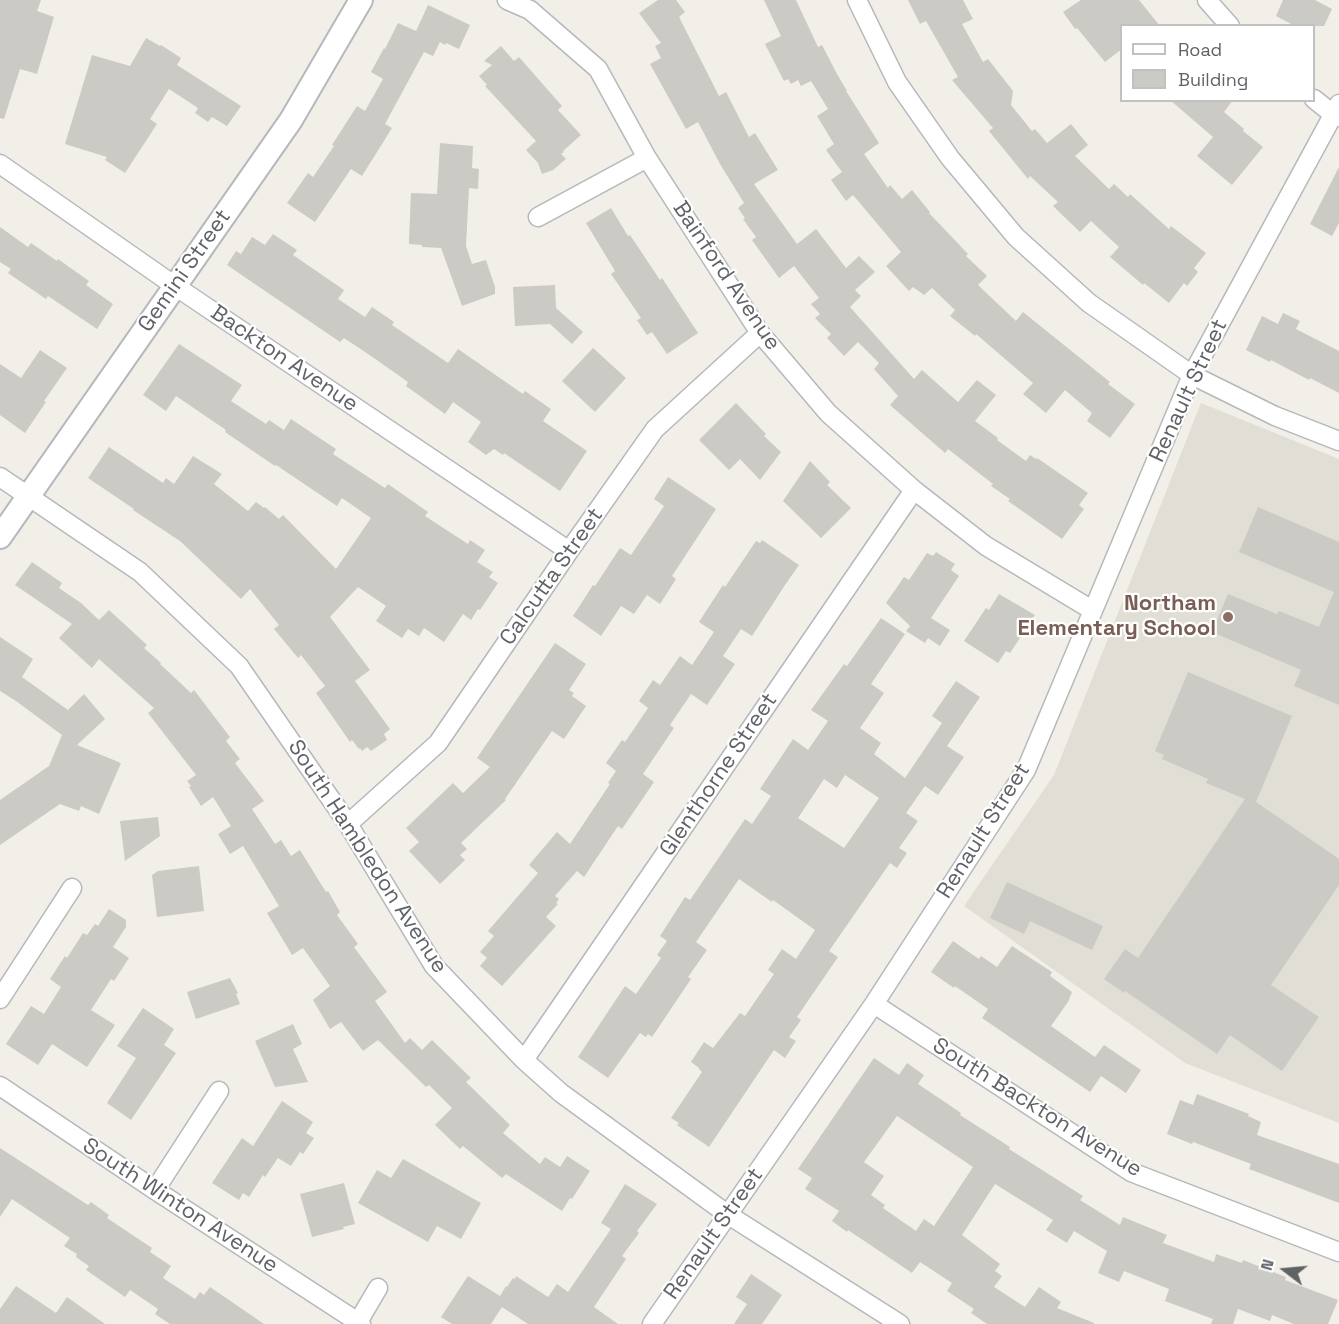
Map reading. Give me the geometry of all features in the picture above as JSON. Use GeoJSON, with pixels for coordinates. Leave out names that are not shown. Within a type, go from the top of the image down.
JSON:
{"type":"FeatureCollection","features":[{"type":"Feature","properties":{"kind":"street","name":"Gemini Street"},"geometry":{"type":"LineString","coordinates":[[0,537],[291,120],[361,0]]}},
{"type":"Feature","properties":{"kind":"street","name":"Bainford Avenue"},"geometry":{"type":"LineString","coordinates":[[507,0],[530,10],[598,69],[647,158],[760,333],[828,413],[914,490],[986,546],[1092,610]]}},
{"type":"Feature","properties":{"kind":"street"},"geometry":{"type":"LineString","coordinates":[[858,0],[897,82],[950,158],[1016,237],[1089,303],[1192,375],[1275,416],[1339,441]]}},
{"type":"Feature","properties":{"kind":"street"},"geometry":{"type":"LineString","coordinates":[[1207,0],[1228,24]]}},
{"type":"Feature","properties":{"kind":"street"},"geometry":{"type":"LineString","coordinates":[[1315,100],[1337,112]]}},
{"type":"Feature","properties":{"kind":"street","name":"Renault Street"},"geometry":{"type":"LineString","coordinates":[[652,1324],[874,1004],[1026,770],[1192,375],[1337,112]]}},
{"type":"Feature","properties":{"kind":"street"},"geometry":{"type":"LineString","coordinates":[[538,217],[647,158]]}},
{"type":"Feature","properties":{"kind":"street","name":"Backton Avenue"},"geometry":{"type":"LineString","coordinates":[[0,164],[175,286],[569,550]]}},
{"type":"Feature","properties":{"kind":"street","name":"Calcutta Street"},"geometry":{"type":"LineString","coordinates":[[348,824],[438,743],[569,550],[655,429],[760,333]]}},
{"type":"Feature","properties":{"kind":"street","name":"South Hambledon Avenue"},"geometry":{"type":"LineString","coordinates":[[0,477],[140,572],[239,666],[348,824],[434,966],[524,1060],[561,1092],[728,1214],[900,1324]]}},
{"type":"Feature","properties":{"kind":"street","name":"Glenthorne Street"},"geometry":{"type":"LineString","coordinates":[[524,1060],[914,490]]}},
{"type":"Feature","properties":{"kind":"street"},"geometry":{"type":"LineString","coordinates":[[0,999],[72,888]]}},
{"type":"Feature","properties":{"kind":"street","name":"South Backton Avenue"},"geometry":{"type":"LineString","coordinates":[[874,1004],[1131,1172],[1339,1252]]}},
{"type":"Feature","properties":{"kind":"street","name":"South Winton Avenue"},"geometry":{"type":"LineString","coordinates":[[0,1086],[359,1323]]}},
{"type":"Feature","properties":{"kind":"street"},"geometry":{"type":"LineString","coordinates":[[155,1190],[219,1091]]}},
{"type":"Feature","properties":{"kind":"street"},"geometry":{"type":"LineString","coordinates":[[359,1323],[378,1288]]}},
{"type":"Feature","properties":{"kind":"shaded area","name":"Northam Elementary School"},"geometry":{"type":"Polygon","coordinates":[[[1201,403],[1339,459],[1339,1123],[1185,1063],[964,906],[1054,775],[1201,403]]]}},
{"type":"Feature","properties":{"kind":"building"},"geometry":{"type":"Polygon","coordinates":[[[0,0],[41,0],[37,11],[54,17],[37,74],[20,69],[4,119],[0,118],[0,0]]]}},
{"type":"Feature","properties":{"kind":"building"},"geometry":{"type":"Polygon","coordinates":[[[658,0],[676,0],[685,12],[679,17],[719,96],[726,92],[749,137],[755,133],[778,170],[754,184],[797,244],[816,229],[846,268],[859,256],[875,272],[855,290],[861,296],[850,307],[914,379],[922,370],[958,402],[977,380],[996,395],[975,421],[1026,461],[1030,455],[1037,458],[1088,493],[1079,505],[1084,509],[1062,539],[1008,501],[1010,499],[991,486],[993,484],[948,449],[945,453],[890,405],[898,396],[874,369],[879,363],[858,342],[844,356],[827,338],[831,334],[815,318],[820,314],[811,304],[819,298],[794,266],[779,278],[752,240],[756,237],[738,208],[744,203],[698,122],[686,129],[650,64],[661,58],[655,46],[661,43],[639,13],[658,0]]]}},
{"type":"Feature","properties":{"kind":"building"},"geometry":{"type":"Polygon","coordinates":[[[764,0],[796,0],[818,47],[822,45],[846,91],[879,143],[864,154],[888,188],[890,185],[902,199],[912,190],[929,213],[968,254],[966,256],[987,276],[978,285],[1016,321],[1023,312],[1135,404],[1110,438],[1087,421],[1092,413],[1065,390],[1046,413],[1023,394],[1033,383],[976,334],[975,336],[950,316],[955,310],[932,288],[924,295],[913,287],[909,291],[886,266],[901,252],[853,195],[846,201],[831,180],[842,172],[826,150],[834,144],[817,116],[828,109],[811,81],[801,86],[798,80],[791,84],[788,79],[784,81],[765,44],[781,36],[764,0]]]}},
{"type":"Feature","properties":{"kind":"building"},"geometry":{"type":"Polygon","coordinates":[[[908,0],[963,0],[973,19],[962,24],[983,62],[988,59],[1013,91],[1011,105],[1032,131],[1035,129],[1047,143],[1071,124],[1088,145],[1075,156],[1109,189],[1114,184],[1128,197],[1130,194],[1169,229],[1171,226],[1206,253],[1194,268],[1198,272],[1187,286],[1184,283],[1169,303],[1110,257],[1119,247],[1091,221],[1080,232],[1053,206],[1058,202],[1030,176],[1028,179],[989,131],[993,128],[952,80],[958,77],[926,21],[920,24],[908,0]]]}},
{"type":"Feature","properties":{"kind":"building"},"geometry":{"type":"Polygon","coordinates":[[[1081,0],[1139,0],[1158,24],[1120,24],[1120,51],[1105,62],[1063,12],[1081,0]]]}},
{"type":"Feature","properties":{"kind":"building"},"geometry":{"type":"Polygon","coordinates":[[[1283,0],[1315,0],[1332,9],[1324,26],[1291,24],[1276,16],[1283,0]]]}},
{"type":"Feature","properties":{"kind":"building"},"geometry":{"type":"Polygon","coordinates":[[[428,5],[470,25],[459,49],[440,42],[433,56],[424,52],[385,124],[392,128],[362,176],[351,169],[315,222],[287,203],[308,173],[313,177],[357,106],[365,111],[383,79],[371,72],[398,23],[416,31],[428,5]]]}},
{"type":"Feature","properties":{"kind":"building"},"geometry":{"type":"Polygon","coordinates":[[[146,38],[181,58],[177,65],[241,106],[227,126],[212,117],[208,122],[195,113],[198,108],[169,89],[150,119],[157,124],[125,173],[105,160],[107,157],[65,144],[92,55],[130,66],[146,38]]]}},
{"type":"Feature","properties":{"kind":"building"},"geometry":{"type":"Polygon","coordinates":[[[501,46],[514,61],[519,57],[562,106],[558,110],[581,135],[563,151],[561,154],[566,159],[553,170],[542,174],[538,163],[526,150],[536,141],[485,86],[487,85],[479,76],[492,65],[484,61],[501,46]]]}},
{"type":"Feature","properties":{"kind":"building"},"geometry":{"type":"Polygon","coordinates":[[[1172,102],[1232,102],[1224,112],[1263,147],[1232,185],[1197,156],[1213,137],[1172,102]]]}},
{"type":"Feature","properties":{"kind":"building"},"geometry":{"type":"Polygon","coordinates":[[[440,143],[473,146],[472,168],[479,169],[478,189],[469,188],[466,246],[472,264],[486,260],[495,287],[495,294],[462,306],[441,248],[409,244],[411,193],[437,194],[440,143]]]}},
{"type":"Feature","properties":{"kind":"building"},"geometry":{"type":"Polygon","coordinates":[[[1339,167],[1339,223],[1332,236],[1310,224],[1339,167]]]}},
{"type":"Feature","properties":{"kind":"building"},"geometry":{"type":"Polygon","coordinates":[[[611,208],[628,236],[630,235],[660,280],[662,278],[698,333],[667,354],[652,332],[647,335],[637,320],[641,318],[611,274],[615,271],[586,223],[611,208]]]}},
{"type":"Feature","properties":{"kind":"building"},"geometry":{"type":"Polygon","coordinates":[[[0,227],[28,247],[31,243],[57,261],[58,259],[89,281],[86,285],[113,304],[97,329],[48,296],[46,299],[8,273],[11,269],[0,262],[0,227]]]}},
{"type":"Feature","properties":{"kind":"building"},"geometry":{"type":"Polygon","coordinates":[[[273,234],[297,250],[293,255],[344,290],[338,299],[365,317],[372,307],[394,322],[392,325],[448,363],[458,349],[523,394],[525,391],[551,409],[543,421],[587,451],[560,491],[504,453],[503,455],[494,449],[486,455],[468,442],[481,422],[453,402],[445,414],[406,386],[408,382],[371,356],[344,338],[340,342],[227,265],[236,251],[241,254],[252,237],[265,245],[273,234]]]}},
{"type":"Feature","properties":{"kind":"building"},"geometry":{"type":"Polygon","coordinates":[[[555,285],[556,308],[583,332],[572,344],[550,324],[515,326],[513,287],[555,285]]]}},
{"type":"Feature","properties":{"kind":"building"},"geometry":{"type":"Polygon","coordinates":[[[1283,313],[1300,321],[1296,329],[1339,351],[1339,393],[1246,350],[1262,316],[1278,324],[1283,313]]]}},
{"type":"Feature","properties":{"kind":"building"},"geometry":{"type":"Polygon","coordinates":[[[179,344],[242,385],[231,401],[266,424],[269,420],[284,430],[291,419],[336,449],[333,454],[385,488],[388,484],[428,512],[425,516],[468,544],[470,540],[485,550],[477,562],[493,572],[489,577],[498,583],[471,620],[463,614],[444,642],[424,628],[419,636],[408,629],[402,638],[376,621],[386,606],[358,587],[330,617],[370,670],[355,681],[390,729],[384,734],[387,740],[371,751],[367,747],[362,751],[352,740],[350,742],[316,693],[325,686],[301,655],[298,658],[274,629],[279,625],[250,589],[241,599],[180,541],[88,478],[109,447],[163,483],[166,478],[174,484],[193,456],[222,474],[214,484],[248,511],[256,502],[279,519],[283,515],[336,569],[371,518],[342,498],[337,506],[225,432],[226,430],[176,396],[166,411],[143,395],[179,344]]]}},
{"type":"Feature","properties":{"kind":"building"},"geometry":{"type":"Polygon","coordinates":[[[593,348],[626,378],[595,412],[562,381],[593,348]]]}},
{"type":"Feature","properties":{"kind":"building"},"geometry":{"type":"Polygon","coordinates":[[[40,350],[67,368],[25,433],[0,415],[0,364],[21,378],[40,350]]]}},
{"type":"Feature","properties":{"kind":"building"},"geometry":{"type":"Polygon","coordinates":[[[736,403],[781,452],[760,480],[740,459],[729,470],[699,440],[736,403]]]}},
{"type":"Feature","properties":{"kind":"building"},"geometry":{"type":"Polygon","coordinates":[[[810,461],[830,482],[827,485],[851,508],[821,538],[783,501],[810,461]]]}},
{"type":"Feature","properties":{"kind":"building"},"geometry":{"type":"Polygon","coordinates":[[[668,477],[716,509],[672,576],[676,579],[660,604],[647,595],[634,614],[621,606],[601,636],[573,616],[620,548],[631,555],[664,506],[654,499],[668,477]]]}},
{"type":"Feature","properties":{"kind":"building"},"geometry":{"type":"Polygon","coordinates":[[[1258,507],[1339,542],[1339,705],[1294,686],[1301,670],[1212,632],[1228,594],[1277,614],[1279,611],[1319,627],[1334,592],[1239,552],[1258,507]]]}},
{"type":"Feature","properties":{"kind":"building"},"geometry":{"type":"Polygon","coordinates":[[[762,540],[799,565],[752,636],[741,629],[723,656],[735,664],[707,705],[691,694],[670,725],[674,728],[643,774],[654,782],[622,829],[618,826],[584,877],[577,871],[555,896],[559,899],[556,903],[558,904],[546,917],[556,926],[502,986],[480,966],[487,958],[480,952],[494,936],[488,931],[538,873],[529,865],[557,832],[570,844],[610,784],[608,783],[616,771],[606,763],[622,740],[625,742],[648,708],[639,701],[653,680],[660,685],[680,656],[692,665],[714,632],[699,622],[756,541],[760,543],[762,540]]]}},
{"type":"Feature","properties":{"kind":"building"},"geometry":{"type":"Polygon","coordinates":[[[936,552],[955,564],[951,570],[959,576],[931,618],[950,630],[940,646],[928,638],[925,643],[906,631],[910,626],[886,603],[904,577],[909,580],[927,553],[933,556],[936,552]]]}},
{"type":"Feature","properties":{"kind":"building"},"geometry":{"type":"Polygon","coordinates":[[[32,562],[62,583],[59,588],[81,603],[99,620],[109,610],[147,645],[144,648],[160,664],[191,693],[194,690],[230,737],[226,741],[240,759],[235,763],[264,801],[252,809],[275,844],[281,840],[291,856],[300,850],[326,892],[328,891],[340,912],[337,915],[358,944],[354,947],[387,992],[375,1001],[405,1043],[410,1038],[422,1050],[432,1040],[471,1078],[466,1082],[510,1125],[503,1133],[540,1164],[545,1157],[560,1167],[567,1156],[590,1171],[562,1211],[506,1174],[502,1178],[463,1146],[460,1149],[435,1125],[452,1108],[429,1085],[426,1087],[378,1040],[363,1051],[341,1022],[330,1029],[313,1000],[330,986],[303,948],[292,955],[267,913],[279,906],[243,846],[230,854],[218,834],[231,826],[213,797],[201,806],[187,781],[196,775],[148,713],[154,708],[99,659],[92,668],[59,638],[72,624],[15,585],[32,562]]]}},
{"type":"Feature","properties":{"kind":"building"},"geometry":{"type":"Polygon","coordinates":[[[999,594],[1035,615],[1010,653],[1006,651],[998,663],[964,641],[986,608],[989,610],[999,594]]]}},
{"type":"Feature","properties":{"kind":"building"},"geometry":{"type":"Polygon","coordinates":[[[881,618],[905,634],[871,684],[884,693],[860,728],[881,743],[874,754],[905,778],[942,723],[932,716],[956,681],[980,697],[947,746],[964,757],[938,795],[925,786],[906,813],[918,821],[899,848],[907,853],[897,868],[890,863],[829,951],[838,957],[797,1017],[801,1020],[789,1037],[796,1041],[785,1058],[774,1050],[709,1147],[677,1125],[679,1123],[671,1118],[702,1072],[691,1062],[704,1042],[713,1048],[740,1013],[745,1016],[774,974],[768,970],[782,949],[796,959],[815,930],[773,900],[772,902],[739,879],[696,942],[707,950],[688,977],[691,979],[652,1037],[648,1034],[646,1037],[640,1033],[608,1078],[578,1057],[625,986],[636,994],[661,958],[657,955],[667,941],[660,936],[685,897],[690,900],[745,819],[752,824],[771,796],[760,789],[793,739],[808,750],[828,721],[811,710],[844,664],[847,666],[881,618]],[[845,775],[837,788],[824,779],[798,818],[844,848],[879,798],[845,775]]]}},
{"type":"Feature","properties":{"kind":"building"},"geometry":{"type":"Polygon","coordinates":[[[0,637],[33,659],[22,677],[68,710],[84,694],[105,719],[77,745],[121,763],[99,814],[81,806],[79,811],[60,804],[0,845],[0,800],[49,766],[62,735],[0,691],[0,637]]]}},
{"type":"Feature","properties":{"kind":"building"},"geometry":{"type":"Polygon","coordinates":[[[555,643],[586,664],[569,690],[574,693],[572,696],[586,706],[564,739],[552,731],[506,800],[461,843],[467,849],[460,855],[465,860],[440,884],[409,851],[419,842],[406,828],[453,783],[463,793],[490,767],[477,758],[555,643]]]}},
{"type":"Feature","properties":{"kind":"building"},"geometry":{"type":"Polygon","coordinates":[[[1188,672],[1292,716],[1256,802],[1339,859],[1339,885],[1271,985],[1319,1017],[1282,1071],[1230,1035],[1217,1054],[1104,979],[1125,949],[1138,958],[1245,799],[1206,783],[1208,779],[1162,759],[1164,755],[1155,751],[1188,672]]]}},
{"type":"Feature","properties":{"kind":"building"},"geometry":{"type":"Polygon","coordinates":[[[158,817],[160,836],[125,861],[120,821],[158,817]]]}},
{"type":"Feature","properties":{"kind":"building"},"geometry":{"type":"Polygon","coordinates":[[[199,866],[204,911],[157,917],[152,875],[158,871],[199,866]]]}},
{"type":"Feature","properties":{"kind":"building"},"geometry":{"type":"Polygon","coordinates":[[[1007,882],[1103,926],[1092,950],[1030,921],[1024,934],[990,918],[1007,882]]]}},
{"type":"Feature","properties":{"kind":"building"},"geometry":{"type":"Polygon","coordinates":[[[109,909],[126,920],[126,927],[113,947],[129,958],[114,981],[111,979],[91,1010],[115,1025],[87,1067],[52,1044],[38,1065],[6,1044],[31,1006],[44,1014],[61,987],[50,979],[83,933],[87,935],[95,924],[98,926],[109,909]]]}},
{"type":"Feature","properties":{"kind":"building"},"geometry":{"type":"Polygon","coordinates":[[[953,941],[979,959],[981,956],[997,967],[1012,946],[1052,972],[1050,976],[1072,992],[1068,1002],[1051,1026],[1095,1057],[1104,1045],[1141,1070],[1126,1093],[1101,1076],[1090,1092],[982,1018],[988,1009],[931,972],[953,941]]]}},
{"type":"Feature","properties":{"kind":"building"},"geometry":{"type":"Polygon","coordinates":[[[230,978],[238,993],[236,994],[240,1004],[196,1019],[187,992],[230,978]]]}},
{"type":"Feature","properties":{"kind":"building"},"geometry":{"type":"Polygon","coordinates":[[[143,1008],[174,1029],[164,1045],[176,1053],[131,1120],[107,1103],[136,1058],[117,1046],[143,1008]]]}},
{"type":"Feature","properties":{"kind":"building"},"geometry":{"type":"Polygon","coordinates":[[[293,1024],[302,1044],[293,1049],[308,1082],[275,1087],[255,1041],[293,1024]]]}},
{"type":"Feature","properties":{"kind":"building"},"geometry":{"type":"Polygon","coordinates":[[[874,1058],[899,1075],[907,1063],[924,1075],[918,1084],[961,1113],[960,1115],[1010,1147],[1009,1149],[1083,1196],[1080,1200],[1120,1225],[1123,1217],[1167,1235],[1163,1243],[1214,1262],[1216,1254],[1242,1263],[1243,1260],[1286,1277],[1285,1280],[1338,1300],[1328,1324],[1294,1324],[1272,1315],[1270,1321],[1238,1309],[1233,1324],[1211,1324],[1213,1319],[1165,1301],[1169,1289],[1124,1271],[1119,1282],[1098,1273],[1107,1251],[1074,1231],[1067,1243],[1046,1230],[1053,1220],[995,1184],[962,1235],[1000,1264],[995,1271],[1002,1276],[994,1287],[1025,1307],[1039,1287],[1061,1302],[1057,1308],[1094,1324],[987,1324],[971,1313],[974,1309],[947,1291],[952,1283],[920,1262],[912,1273],[832,1221],[839,1211],[805,1189],[812,1178],[798,1169],[874,1058]],[[897,1116],[864,1162],[884,1176],[871,1195],[885,1205],[883,1208],[916,1231],[924,1219],[934,1226],[973,1167],[897,1116]]]}},
{"type":"Feature","properties":{"kind":"building"},"geometry":{"type":"Polygon","coordinates":[[[1197,1094],[1249,1114],[1248,1116],[1261,1122],[1257,1135],[1339,1164],[1339,1203],[1249,1169],[1251,1164],[1167,1134],[1180,1100],[1193,1105],[1197,1094]]]}},
{"type":"Feature","properties":{"kind":"building"},"geometry":{"type":"Polygon","coordinates":[[[282,1101],[313,1122],[306,1133],[314,1138],[303,1154],[300,1152],[291,1166],[278,1158],[265,1177],[263,1175],[249,1197],[243,1193],[239,1200],[212,1183],[242,1138],[253,1146],[282,1101]]]}},
{"type":"Feature","properties":{"kind":"building"},"geometry":{"type":"Polygon","coordinates":[[[0,1148],[88,1205],[91,1202],[109,1215],[107,1218],[152,1248],[150,1252],[171,1266],[163,1278],[195,1299],[200,1292],[204,1295],[210,1287],[264,1324],[170,1324],[155,1314],[158,1309],[130,1290],[125,1297],[86,1270],[89,1266],[76,1257],[77,1254],[64,1246],[70,1238],[12,1199],[0,1217],[0,1148]]]}},
{"type":"Feature","properties":{"kind":"building"},"geometry":{"type":"Polygon","coordinates":[[[403,1159],[481,1203],[461,1239],[437,1226],[428,1242],[358,1203],[377,1170],[391,1178],[403,1159]]]}},
{"type":"Feature","properties":{"kind":"building"},"geometry":{"type":"Polygon","coordinates":[[[344,1183],[355,1224],[312,1237],[300,1194],[344,1183]]]}},
{"type":"Feature","properties":{"kind":"building"},"geometry":{"type":"Polygon","coordinates":[[[625,1184],[657,1204],[637,1231],[639,1233],[622,1256],[626,1259],[594,1307],[618,1324],[528,1324],[502,1307],[491,1324],[452,1324],[441,1317],[468,1276],[500,1296],[516,1276],[548,1297],[557,1284],[568,1292],[611,1229],[601,1223],[625,1184]]]}},
{"type":"Feature","properties":{"kind":"building"},"geometry":{"type":"Polygon","coordinates":[[[751,1274],[782,1295],[762,1324],[734,1324],[747,1304],[736,1297],[751,1274]]]}},
{"type":"Feature","properties":{"kind":"building"},"geometry":{"type":"Polygon","coordinates":[[[16,1286],[56,1313],[67,1297],[105,1324],[0,1324],[0,1309],[16,1286]]]}},
{"type":"Feature","properties":{"kind":"place","name":"Northam Elementary School"},"geometry":{"type":"Point","coordinates":[1228,617]}}]}
